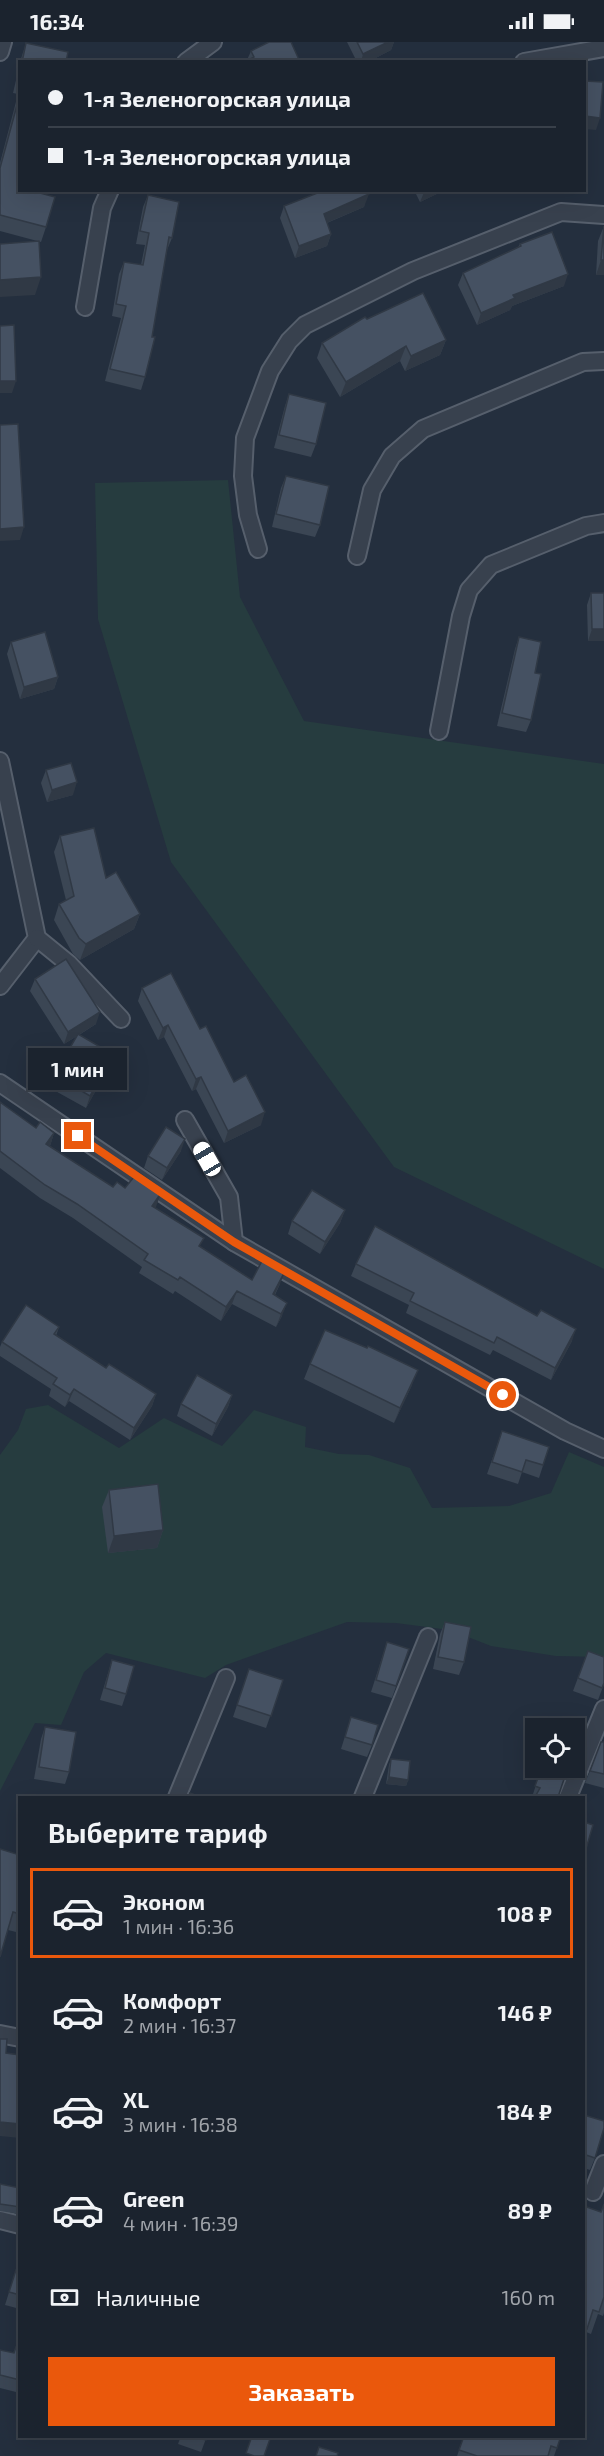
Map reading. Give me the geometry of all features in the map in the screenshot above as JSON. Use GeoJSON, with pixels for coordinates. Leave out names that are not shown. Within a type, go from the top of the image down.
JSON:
{"type":"FeatureCollection","features":[{"type":"Feature","properties":{"kind":"street"},"geometry":{"type":"LineString","coordinates":[[0,52],[3,42]]}},
{"type":"Feature","properties":{"kind":"street"},"geometry":{"type":"LineString","coordinates":[[189,60],[213,42]]}},
{"type":"Feature","properties":{"kind":"street"},"geometry":{"type":"LineString","coordinates":[[535,60],[604,48]]}},
{"type":"Feature","properties":{"kind":"street"},"geometry":{"type":"LineString","coordinates":[[85,306],[102,208],[109,192]]}},
{"type":"Feature","properties":{"kind":"street"},"geometry":{"type":"LineString","coordinates":[[258,549],[248,515],[243,476],[245,438],[270,371],[290,341],[305,325],[413,271],[561,212],[604,215]]}},
{"type":"Feature","properties":{"kind":"street"},"geometry":{"type":"LineString","coordinates":[[357,556],[372,490],[392,456],[423,429],[583,362],[604,361]]}},
{"type":"Feature","properties":{"kind":"street"},"geometry":{"type":"LineString","coordinates":[[439,731],[461,616],[469,590],[491,564],[586,526],[604,523]]}},
{"type":"Feature","properties":{"kind":"street"},"geometry":{"type":"LineString","coordinates":[[0,761],[38,938],[69,964],[121,1019]]}},
{"type":"Feature","properties":{"kind":"street"},"geometry":{"type":"LineString","coordinates":[[0,986],[38,938]]}},
{"type":"Feature","properties":{"kind":"street"},"geometry":{"type":"LineString","coordinates":[[0,1083],[234,1242],[565,1431],[604,1449]]}},
{"type":"Feature","properties":{"kind":"street"},"geometry":{"type":"LineString","coordinates":[[184,1120],[229,1197],[234,1242]]}},
{"type":"Feature","properties":{"kind":"street"},"geometry":{"type":"LineString","coordinates":[[363,1796],[428,1637]]}},
{"type":"Feature","properties":{"kind":"street"},"geometry":{"type":"LineString","coordinates":[[177,1796],[226,1678]]}},
{"type":"Feature","properties":{"kind":"street"},"geometry":{"type":"LineString","coordinates":[[568,1796],[604,1709]]}},
{"type":"Feature","properties":{"kind":"street"},"geometry":{"type":"LineString","coordinates":[[0,2034],[18,2038]]}},
{"type":"Feature","properties":{"kind":"street"},"geometry":{"type":"LineString","coordinates":[[593,2192],[604,2164]]}},
{"type":"Feature","properties":{"kind":"street"},"geometry":{"type":"LineString","coordinates":[[0,2220],[18,2224]]}},
{"type":"Feature","properties":{"kind":"green space"},"geometry":{"type":"Polygon","coordinates":[[[228,480],[240,597],[304,721],[604,764],[604,1269],[394,1167],[171,862],[98,619],[95,483],[228,480]]]}},
{"type":"Feature","properties":{"kind":"green space"},"geometry":{"type":"Polygon","coordinates":[[[48,1405],[119,1448],[164,1418],[222,1446],[254,1410],[306,1427],[305,1447],[339,1454],[369,1455],[410,1468],[432,1508],[509,1506],[551,1493],[569,1452],[604,1467],[604,1657],[556,1656],[491,1646],[450,1630],[396,1623],[347,1622],[226,1665],[205,1678],[106,1653],[84,1672],[61,1725],[35,1723],[0,1791],[0,1455],[18,1430],[26,1409],[48,1405]]]}},
{"type":"Feature","properties":{"kind":"building"},"geometry":{"type":"Polygon","coordinates":[[[269,42],[291,42],[299,60],[249,60],[254,57],[251,51],[269,42]]]}},
{"type":"Feature","properties":{"kind":"building"},"geometry":{"type":"Polygon","coordinates":[[[357,42],[388,42],[363,54],[357,42]]]}},
{"type":"Feature","properties":{"kind":"building"},"geometry":{"type":"Polygon","coordinates":[[[26,43],[68,52],[66,60],[22,60],[26,43]]]}},
{"type":"Feature","properties":{"kind":"building"},"geometry":{"type":"Polygon","coordinates":[[[586,81],[603,82],[600,118],[586,116],[586,81]]]}},
{"type":"Feature","properties":{"kind":"building"},"geometry":{"type":"Polygon","coordinates":[[[18,101],[18,192],[36,192],[55,197],[46,227],[0,215],[0,168],[18,101]]]}},
{"type":"Feature","properties":{"kind":"building"},"geometry":{"type":"Polygon","coordinates":[[[320,192],[368,192],[369,194],[324,214],[331,234],[299,246],[284,206],[320,192]]]}},
{"type":"Feature","properties":{"kind":"building"},"geometry":{"type":"Polygon","coordinates":[[[148,195],[179,202],[172,238],[169,237],[152,337],[155,337],[145,377],[110,369],[126,306],[116,304],[124,262],[143,265],[149,233],[140,231],[148,195]]]}},
{"type":"Feature","properties":{"kind":"building"},"geometry":{"type":"Polygon","coordinates":[[[604,226],[604,260],[601,260],[604,226]]]}},
{"type":"Feature","properties":{"kind":"building"},"geometry":{"type":"Polygon","coordinates":[[[552,232],[568,274],[513,295],[515,298],[481,313],[463,273],[521,246],[520,244],[552,232]]]}},
{"type":"Feature","properties":{"kind":"building"},"geometry":{"type":"Polygon","coordinates":[[[39,241],[41,277],[0,280],[0,244],[39,241]]]}},
{"type":"Feature","properties":{"kind":"building"},"geometry":{"type":"Polygon","coordinates":[[[423,293],[446,340],[411,356],[406,346],[346,382],[322,343],[365,317],[367,319],[423,293]]]}},
{"type":"Feature","properties":{"kind":"building"},"geometry":{"type":"Polygon","coordinates":[[[14,325],[16,381],[0,381],[0,326],[14,325]]]}},
{"type":"Feature","properties":{"kind":"building"},"geometry":{"type":"Polygon","coordinates":[[[289,394],[326,403],[316,444],[279,435],[289,394]]]}},
{"type":"Feature","properties":{"kind":"building"},"geometry":{"type":"Polygon","coordinates":[[[18,424],[24,527],[0,529],[0,425],[18,424]]]}},
{"type":"Feature","properties":{"kind":"building"},"geometry":{"type":"Polygon","coordinates":[[[286,476],[329,486],[320,525],[276,514],[286,476]]]}},
{"type":"Feature","properties":{"kind":"building"},"geometry":{"type":"Polygon","coordinates":[[[591,593],[604,593],[604,629],[592,629],[591,593]]]}},
{"type":"Feature","properties":{"kind":"building"},"geometry":{"type":"Polygon","coordinates":[[[45,632],[58,677],[24,687],[11,642],[45,632]]]}},
{"type":"Feature","properties":{"kind":"building"},"geometry":{"type":"Polygon","coordinates":[[[519,637],[541,642],[535,673],[541,674],[531,720],[502,713],[519,637]]]}},
{"type":"Feature","properties":{"kind":"building"},"geometry":{"type":"Polygon","coordinates":[[[71,763],[77,782],[52,790],[46,770],[71,763]]]}},
{"type":"Feature","properties":{"kind":"building"},"geometry":{"type":"Polygon","coordinates":[[[94,828],[106,878],[116,872],[140,914],[86,944],[79,938],[59,904],[74,896],[60,836],[94,828]]]}},
{"type":"Feature","properties":{"kind":"building"},"geometry":{"type":"Polygon","coordinates":[[[66,959],[100,1012],[68,1032],[35,979],[66,959]]]}},
{"type":"Feature","properties":{"kind":"building"},"geometry":{"type":"Polygon","coordinates":[[[171,973],[200,1029],[206,1026],[234,1082],[246,1075],[265,1112],[228,1131],[201,1077],[196,1079],[168,1025],[163,1028],[142,988],[171,973]]]}},
{"type":"Feature","properties":{"kind":"building"},"geometry":{"type":"Polygon","coordinates":[[[78,1034],[114,1055],[90,1096],[54,1075],[78,1034]]]}},
{"type":"Feature","properties":{"kind":"building"},"geometry":{"type":"Polygon","coordinates":[[[0,1102],[36,1128],[40,1122],[54,1133],[46,1144],[113,1187],[117,1182],[125,1188],[138,1172],[156,1185],[154,1188],[161,1193],[152,1206],[204,1238],[199,1246],[252,1280],[263,1259],[285,1271],[273,1294],[287,1303],[281,1314],[237,1291],[226,1307],[180,1277],[178,1280],[144,1260],[148,1254],[77,1204],[45,1185],[0,1151],[0,1102]]]}},
{"type":"Feature","properties":{"kind":"building"},"geometry":{"type":"Polygon","coordinates":[[[166,1127],[185,1139],[167,1168],[148,1156],[166,1127]]]}},
{"type":"Feature","properties":{"kind":"building"},"geometry":{"type":"Polygon","coordinates":[[[312,1190],[345,1210],[325,1242],[292,1221],[312,1190]]]}},
{"type":"Feature","properties":{"kind":"building"},"geometry":{"type":"Polygon","coordinates":[[[375,1226],[537,1316],[541,1310],[576,1329],[555,1368],[497,1337],[494,1343],[410,1301],[414,1293],[356,1264],[375,1226]]]}},
{"type":"Feature","properties":{"kind":"building"},"geometry":{"type":"Polygon","coordinates":[[[26,1305],[59,1327],[54,1334],[106,1368],[109,1364],[156,1394],[134,1428],[74,1389],[70,1395],[53,1384],[57,1378],[2,1342],[26,1305]]]}},
{"type":"Feature","properties":{"kind":"building"},"geometry":{"type":"Polygon","coordinates":[[[325,1330],[367,1348],[368,1346],[418,1370],[400,1408],[310,1364],[325,1330]]]}},
{"type":"Feature","properties":{"kind":"building"},"geometry":{"type":"Polygon","coordinates":[[[197,1375],[232,1395],[216,1424],[181,1404],[197,1375]]]}},
{"type":"Feature","properties":{"kind":"building"},"geometry":{"type":"Polygon","coordinates":[[[502,1431],[549,1447],[543,1465],[526,1460],[522,1472],[492,1462],[502,1431]]]}},
{"type":"Feature","properties":{"kind":"building"},"geometry":{"type":"Polygon","coordinates":[[[158,1484],[163,1530],[114,1536],[109,1490],[158,1484]]]}},
{"type":"Feature","properties":{"kind":"building"},"geometry":{"type":"Polygon","coordinates":[[[445,1622],[471,1627],[464,1662],[438,1657],[445,1622]]]}},
{"type":"Feature","properties":{"kind":"building"},"geometry":{"type":"Polygon","coordinates":[[[387,1642],[409,1649],[396,1686],[376,1680],[387,1642]]]}},
{"type":"Feature","properties":{"kind":"building"},"geometry":{"type":"Polygon","coordinates":[[[588,1651],[604,1657],[602,1688],[578,1678],[588,1651]]]}},
{"type":"Feature","properties":{"kind":"building"},"geometry":{"type":"Polygon","coordinates":[[[112,1660],[134,1666],[126,1694],[105,1688],[112,1660]]]}},
{"type":"Feature","properties":{"kind":"building"},"geometry":{"type":"Polygon","coordinates":[[[249,1669],[283,1680],[271,1716],[237,1705],[249,1669]]]}},
{"type":"Feature","properties":{"kind":"building"},"geometry":{"type":"Polygon","coordinates":[[[351,1717],[378,1725],[372,1745],[345,1737],[351,1717]]]}},
{"type":"Feature","properties":{"kind":"building"},"geometry":{"type":"Polygon","coordinates":[[[45,1727],[76,1732],[69,1772],[39,1767],[45,1727]]]}},
{"type":"Feature","properties":{"kind":"building"},"geometry":{"type":"Polygon","coordinates":[[[601,1742],[604,1742],[604,1774],[590,1771],[601,1742]]]}},
{"type":"Feature","properties":{"kind":"building"},"geometry":{"type":"Polygon","coordinates":[[[391,1759],[410,1761],[408,1780],[389,1777],[391,1759]]]}},
{"type":"Feature","properties":{"kind":"building"},"geometry":{"type":"Polygon","coordinates":[[[538,1778],[564,1778],[558,1796],[536,1796],[540,1788],[535,1786],[538,1778]]]}},
{"type":"Feature","properties":{"kind":"building"},"geometry":{"type":"Polygon","coordinates":[[[585,1822],[593,1825],[585,1848],[585,1822]]]}},
{"type":"Feature","properties":{"kind":"building"},"geometry":{"type":"Polygon","coordinates":[[[0,1849],[18,1854],[18,1913],[13,1912],[0,1957],[0,1849]]]}},
{"type":"Feature","properties":{"kind":"building"},"geometry":{"type":"Polygon","coordinates":[[[0,2039],[7,2039],[6,2053],[18,2055],[18,2124],[0,2122],[0,2039]]]}},
{"type":"Feature","properties":{"kind":"building"},"geometry":{"type":"Polygon","coordinates":[[[585,2115],[604,2121],[595,2158],[586,2155],[585,2159],[585,2115]]]}},
{"type":"Feature","properties":{"kind":"building"},"geometry":{"type":"Polygon","coordinates":[[[0,2184],[18,2188],[18,2207],[0,2204],[0,2184]]]}},
{"type":"Feature","properties":{"kind":"building"},"geometry":{"type":"Polygon","coordinates":[[[604,2204],[604,2297],[599,2312],[593,2310],[587,2329],[585,2328],[585,2206],[601,2212],[604,2204]]]}},
{"type":"Feature","properties":{"kind":"building"},"geometry":{"type":"Polygon","coordinates":[[[16,2270],[18,2270],[18,2294],[9,2292],[16,2270]]]}},
{"type":"Feature","properties":{"kind":"building"},"geometry":{"type":"Polygon","coordinates":[[[16,2347],[18,2348],[18,2380],[0,2375],[0,2350],[14,2353],[16,2347]]]}},
{"type":"Feature","properties":{"kind":"building"},"geometry":{"type":"Polygon","coordinates":[[[251,2438],[270,2438],[264,2456],[246,2453],[251,2438]]]}},
{"type":"Feature","properties":{"kind":"building"},"geometry":{"type":"Polygon","coordinates":[[[463,2438],[560,2438],[557,2448],[551,2446],[548,2456],[477,2456],[459,2450],[463,2438]]]}},
{"type":"Feature","properties":{"kind":"building"},"geometry":{"type":"Polygon","coordinates":[[[319,2447],[338,2453],[337,2456],[316,2456],[319,2447]]]}},
{"type":"Feature","properties":{"kind":"route"},"geometry":{"type":"LineString","coordinates":[[78,1136],[234,1242],[503,1395]]}}]}
